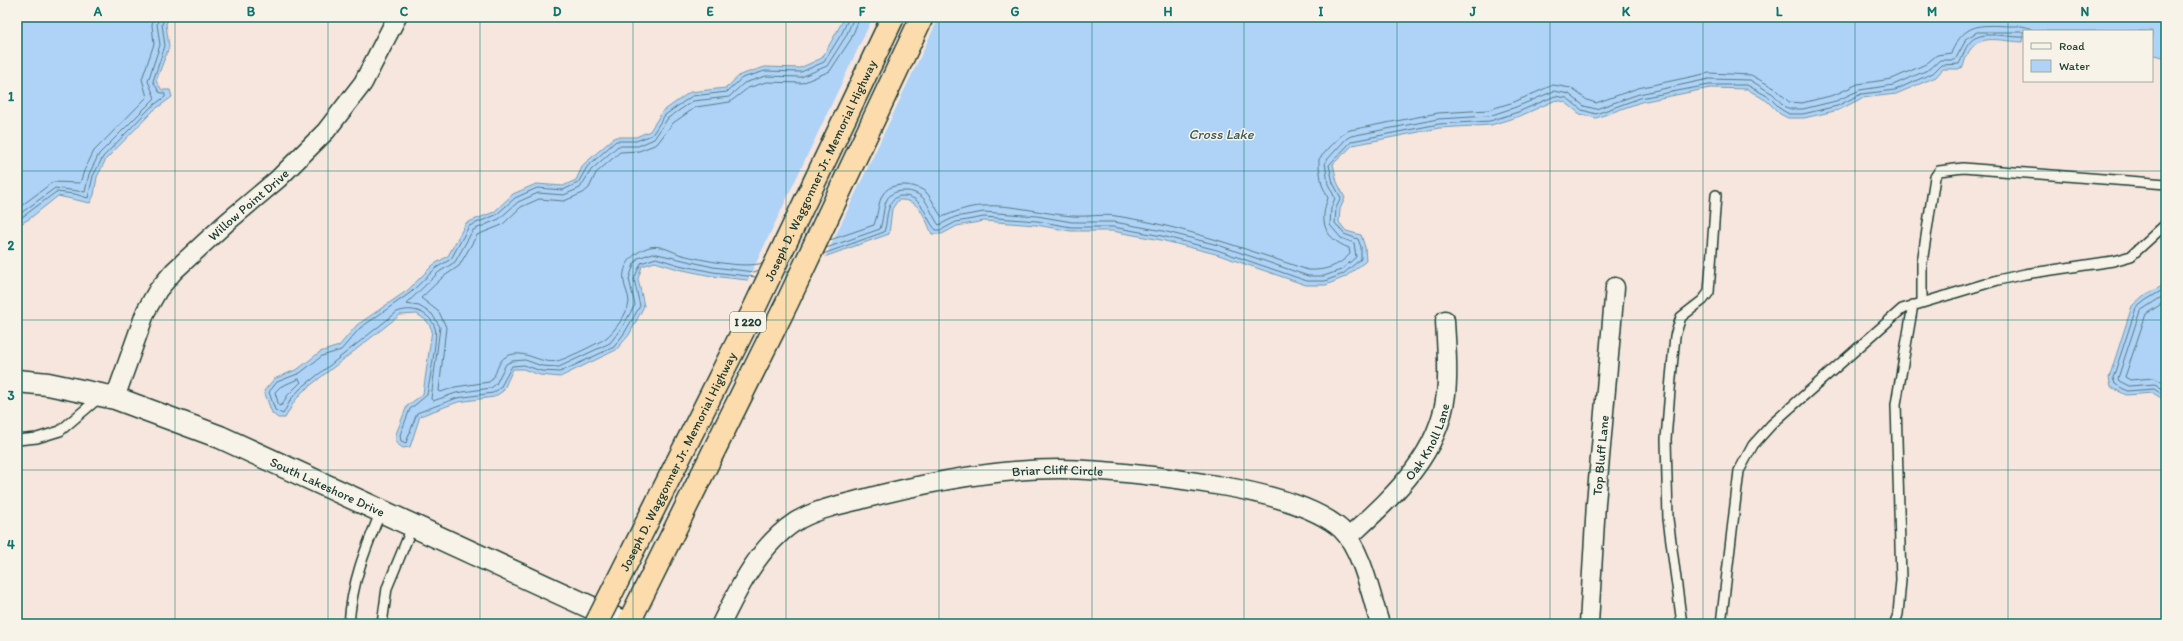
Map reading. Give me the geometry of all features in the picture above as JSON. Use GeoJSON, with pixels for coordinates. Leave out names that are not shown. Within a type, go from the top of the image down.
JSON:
{"type":"FeatureCollection","features":[{"type":"Feature","properties":{"kind":"highway","name":"Joseph D. Waggonner Jr. Memorial Highway"},"geometry":{"type":"LineString","coordinates":[[596,624],[752,313],[893,17]]}},
{"type":"Feature","properties":{"kind":"highway","name":"Joseph D. Waggonner Jr. Memorial Highway"},"geometry":{"type":"LineString","coordinates":[[627,624],[787,303],[922,17]]}},
{"type":"Feature","properties":{"kind":"street","name":"Willow Point Drive"},"geometry":{"type":"LineString","coordinates":[[108,397],[146,311],[158,290],[174,271],[226,223],[278,179],[326,132],[363,82],[397,17]]}},
{"type":"Feature","properties":{"kind":"street","name":"Top Bluff Lane"},"geometry":{"type":"LineString","coordinates":[[1589,624],[1596,503],[1615,287]]}},
{"type":"Feature","properties":{"kind":"street","name":"Oak Knoll Lane"},"geometry":{"type":"LineString","coordinates":[[1349,538],[1411,476],[1428,451],[1435,436],[1446,393],[1445,320]]}},
{"type":"Feature","properties":{"kind":"street","name":"South Lakeshore Drive"},"geometry":{"type":"LineString","coordinates":[[17,381],[48,384],[108,397],[220,436],[627,624]]}},
{"type":"Feature","properties":{"kind":"street","name":"Briar Cliff Circle"},"geometry":{"type":"LineString","coordinates":[[721,624],[755,564],[768,546],[796,522],[818,511],[882,494],[994,474],[1059,469],[1168,477],[1233,488],[1297,505],[1338,527],[1349,538],[1356,551],[1380,624]]}},
{"type":"Feature","properties":{"kind":"lane"},"geometry":{"type":"LineString","coordinates":[[1895,624],[1898,614],[1901,580],[1896,404],[1918,303],[1922,263],[1935,176],[1939,171],[1963,168],[2166,184]]}},
{"type":"Feature","properties":{"kind":"lane"},"geometry":{"type":"LineString","coordinates":[[1682,624],[1668,519],[1666,439],[1675,336],[1681,317],[1703,300],[1709,292],[1716,195]]}},
{"type":"Feature","properties":{"kind":"lane"},"geometry":{"type":"LineString","coordinates":[[1721,624],[1739,471],[1753,445],[1772,424],[1902,309],[1918,303],[2025,274],[2113,262],[2130,256],[2166,224]]}},
{"type":"Feature","properties":{"kind":"lane"},"geometry":{"type":"LineString","coordinates":[[17,440],[60,431],[108,397]]}},
{"type":"Feature","properties":{"kind":"lane"},"geometry":{"type":"LineString","coordinates":[[349,624],[354,584],[358,567],[382,510]]}},
{"type":"Feature","properties":{"kind":"lane"},"geometry":{"type":"LineString","coordinates":[[382,624],[387,588],[413,524]]}},
{"type":"Feature","properties":{"kind":"water"},"geometry":{"type":"Polygon","coordinates":[[[17,17],[169,17],[166,24],[169,47],[156,81],[162,90],[170,90],[172,97],[154,110],[106,159],[97,177],[94,195],[90,203],[58,196],[29,219],[17,226],[17,17]]]}},
{"type":"Feature","properties":{"kind":"water","name":"Cross Lake"},"geometry":{"type":"Polygon","coordinates":[[[845,17],[2166,17],[2166,58],[2153,54],[2153,30],[2023,30],[2022,42],[1985,40],[1972,48],[1963,67],[1958,69],[1943,69],[1936,77],[1896,94],[1862,98],[1839,110],[1804,118],[1788,118],[1780,114],[1767,101],[1747,89],[1710,88],[1641,102],[1596,118],[1580,114],[1565,102],[1556,100],[1520,116],[1491,125],[1439,128],[1353,145],[1333,164],[1337,182],[1345,198],[1340,209],[1339,222],[1346,231],[1361,235],[1365,247],[1366,261],[1345,277],[1326,285],[1306,285],[1216,254],[1161,240],[1112,231],[1071,231],[1036,225],[984,221],[957,226],[942,234],[932,234],[924,215],[916,206],[905,200],[898,200],[892,209],[889,234],[756,281],[712,276],[678,269],[655,262],[642,266],[638,279],[644,306],[629,335],[616,350],[560,377],[540,375],[523,369],[513,369],[503,391],[494,397],[458,402],[420,416],[410,447],[403,448],[396,443],[396,434],[407,406],[423,394],[432,330],[427,321],[417,314],[400,315],[302,392],[294,402],[285,418],[278,418],[272,413],[264,391],[274,379],[298,369],[320,352],[339,346],[357,325],[408,290],[433,265],[448,256],[466,223],[494,212],[513,194],[536,184],[563,186],[576,180],[583,165],[615,137],[636,137],[650,131],[662,112],[690,92],[726,88],[740,75],[765,67],[800,68],[822,58],[845,17]]]}},
{"type":"Feature","properties":{"kind":"water"},"geometry":{"type":"Polygon","coordinates":[[[2166,284],[2166,401],[2153,393],[2126,395],[2111,387],[2109,378],[2132,306],[2143,296],[2166,284]]]}},
{"type":"Feature","properties":{"kind":"pier"},"geometry":{"type":"Polygon","coordinates":[[[873,17],[939,17],[824,260],[756,283],[747,282],[873,17]]]}}]}
